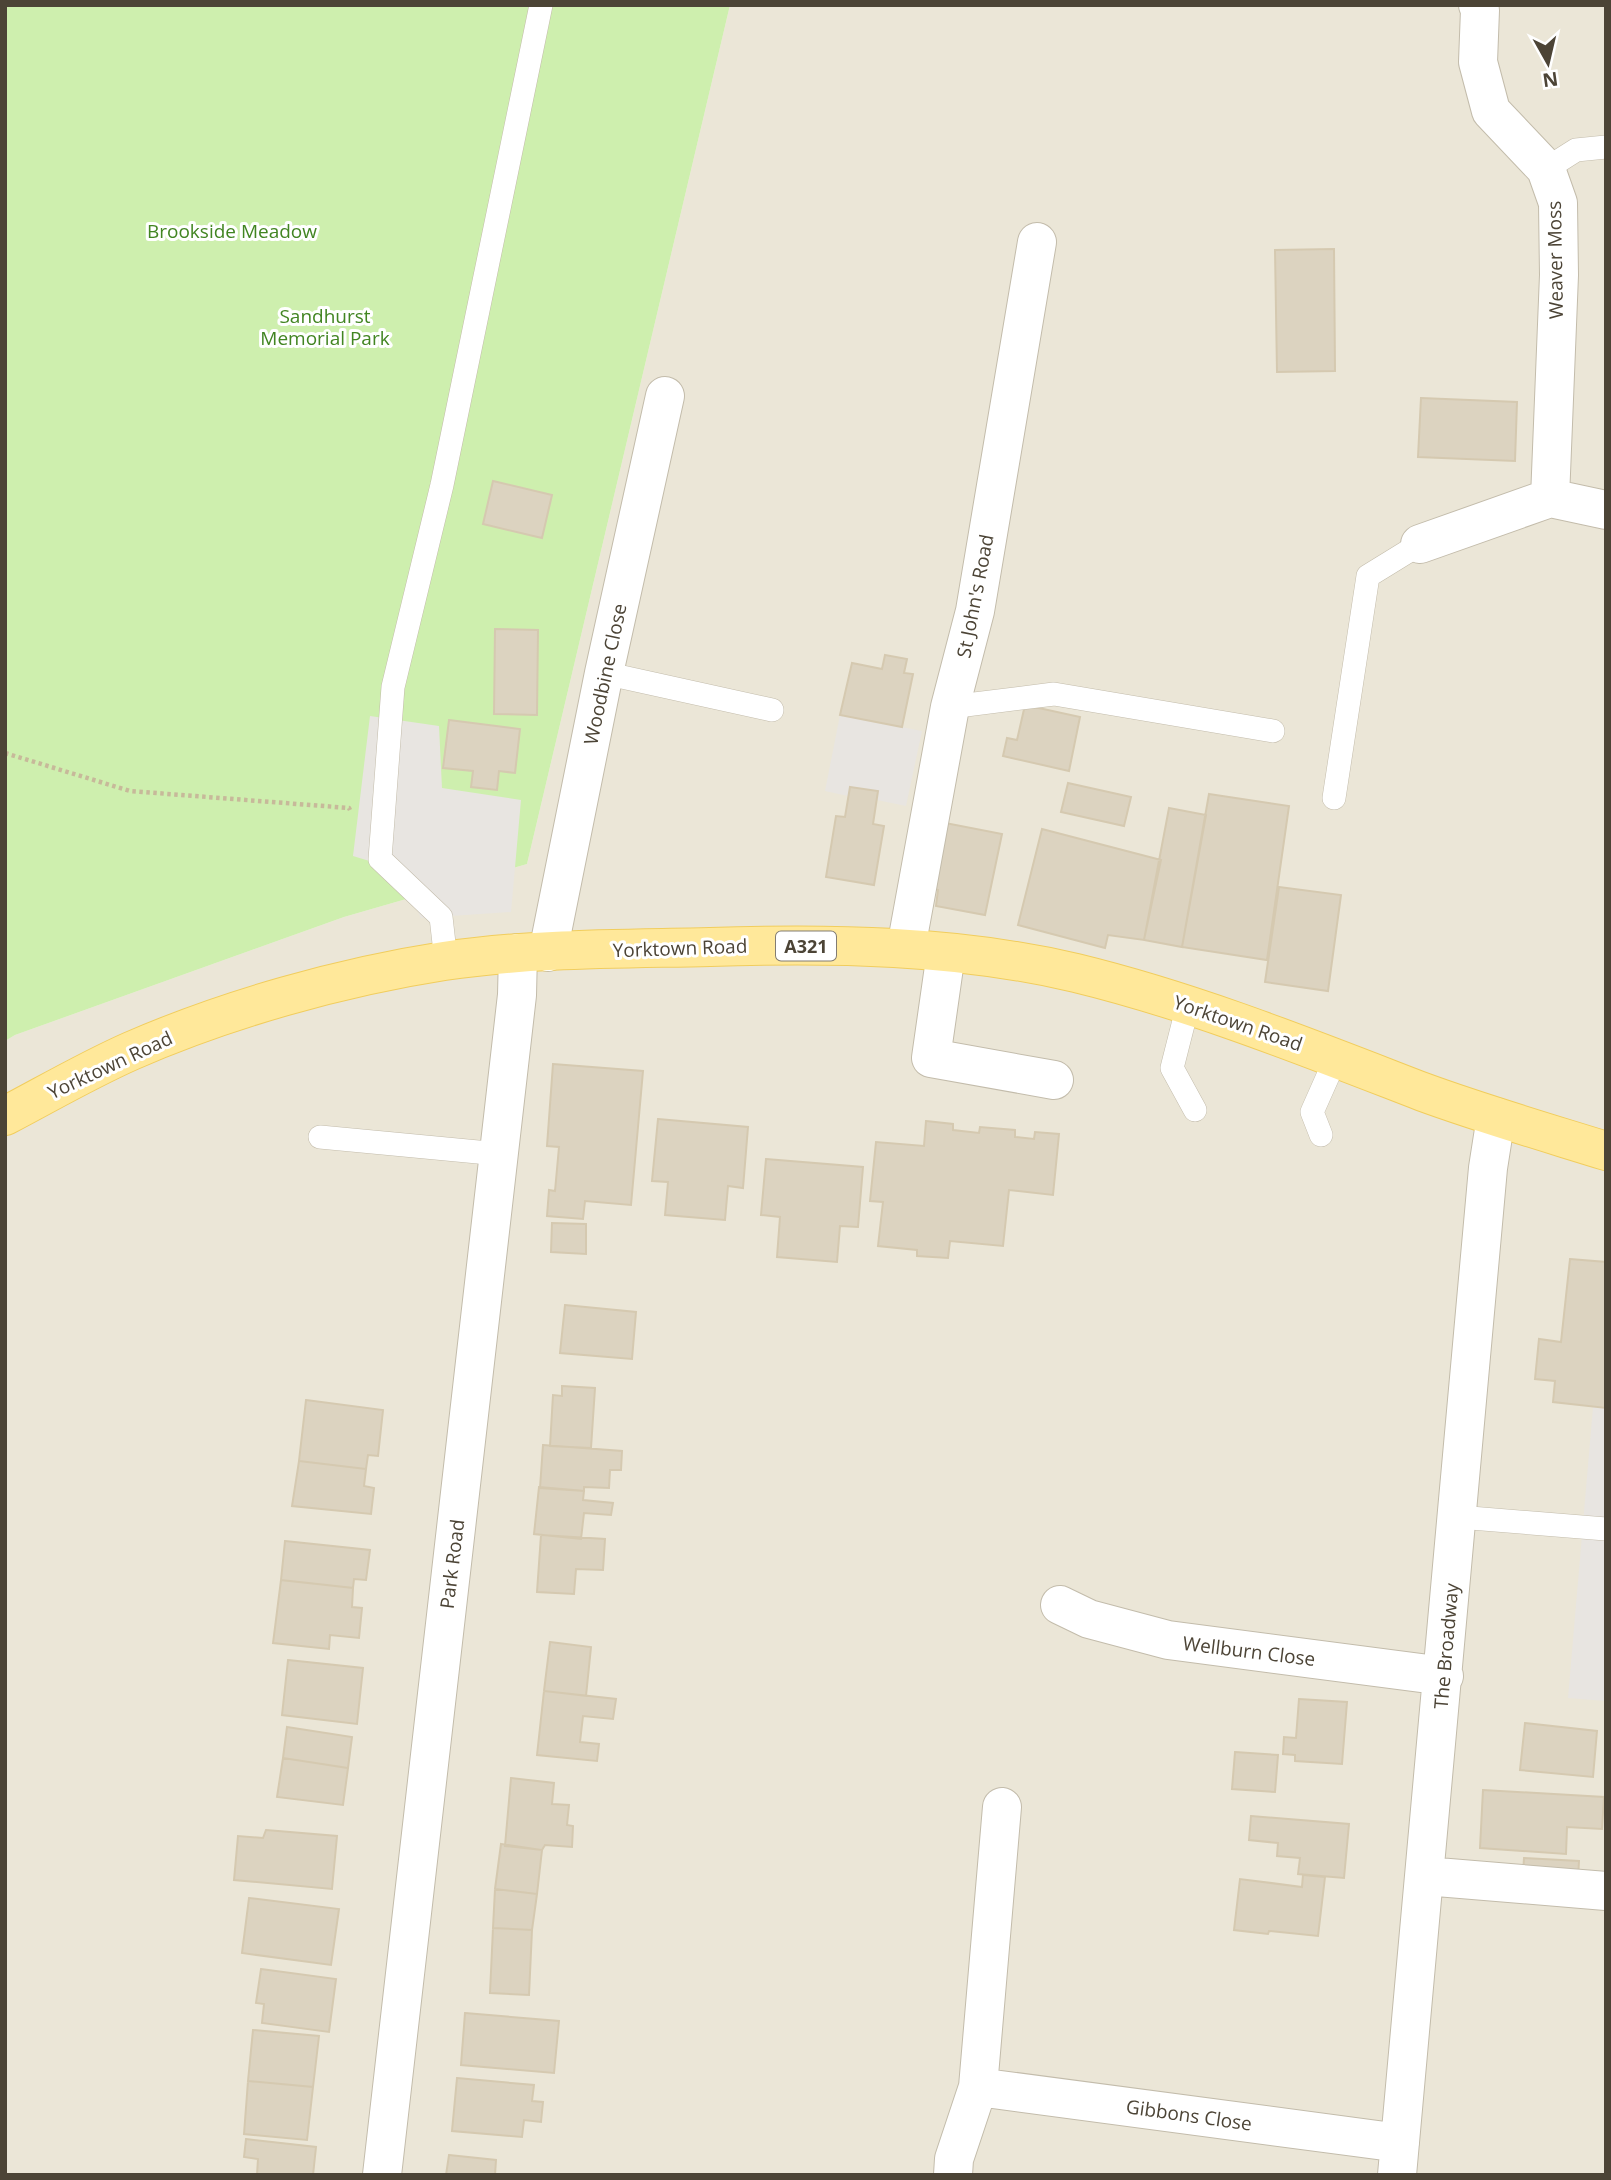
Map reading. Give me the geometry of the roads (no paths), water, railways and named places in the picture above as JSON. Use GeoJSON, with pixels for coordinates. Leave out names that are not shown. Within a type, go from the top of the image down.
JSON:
{"type":"FeatureCollection","features":[{"type":"Feature","properties":{"kind":"main road","name":"Yorktown Road"},"geometry":{"type":"LineString","coordinates":[[5,1116],[130,1051],[201,1024],[263,1003],[408,968],[446,961],[533,953],[759,946],[906,948],[989,957],[1073,972],[1188,1005],[1427,1093],[1606,1151]]}},
{"type":"Feature","properties":{"kind":"street","name":"Weaver Moss"},"geometry":{"type":"LineString","coordinates":[[1478,5],[1478,62],[1491,111],[1546,169],[1558,203],[1559,275],[1550,498]]}},
{"type":"Feature","properties":{"kind":"street","name":"St John's Road"},"geometry":{"type":"LineString","coordinates":[[906,948],[950,707],[975,611],[1037,242]]}},
{"type":"Feature","properties":{"kind":"street","name":"Woodbine Close"},"geometry":{"type":"LineString","coordinates":[[533,953],[604,673],[665,396]]}},
{"type":"Feature","properties":{"kind":"street"},"geometry":{"type":"LineString","coordinates":[[1420,544],[1550,498],[1606,510]]}},
{"type":"Feature","properties":{"kind":"street","name":"Park Road"},"geometry":{"type":"LineString","coordinates":[[382,2175],[517,995],[533,953]]}},
{"type":"Feature","properties":{"kind":"street"},"geometry":{"type":"LineString","coordinates":[[946,953],[931,1058],[1054,1080]]}},
{"type":"Feature","properties":{"kind":"street","name":"The Broadway"},"geometry":{"type":"LineString","coordinates":[[1398,2159],[1444,1676],[1488,1168],[1496,1117]]}},
{"type":"Feature","properties":{"kind":"street","name":"Wellburn Close"},"geometry":{"type":"LineString","coordinates":[[1060,1605],[1090,1619],[1168,1640],[1444,1676]]}},
{"type":"Feature","properties":{"kind":"street"},"geometry":{"type":"LineString","coordinates":[[953,2175],[954,2159],[978,2087],[1002,1807]]}},
{"type":"Feature","properties":{"kind":"street"},"geometry":{"type":"LineString","coordinates":[[1424,1877],[1606,1891]]}},
{"type":"Feature","properties":{"kind":"street","name":"Gibbons Close"},"geometry":{"type":"LineString","coordinates":[[978,2087],[1398,2159]]}},
{"type":"Feature","properties":{"kind":"lane"},"geometry":{"type":"LineString","coordinates":[[446,961],[441,917],[380,859],[393,687],[442,485],[541,5]]}},
{"type":"Feature","properties":{"kind":"lane"},"geometry":{"type":"LineString","coordinates":[[1546,169],[1576,150],[1606,147]]}},
{"type":"Feature","properties":{"kind":"lane"},"geometry":{"type":"LineString","coordinates":[[1334,798],[1368,576],[1420,544]]}},
{"type":"Feature","properties":{"kind":"lane"},"geometry":{"type":"LineString","coordinates":[[604,673],[772,710]]}},
{"type":"Feature","properties":{"kind":"lane"},"geometry":{"type":"LineString","coordinates":[[950,707],[1054,694],[1273,731]]}},
{"type":"Feature","properties":{"kind":"lane"},"geometry":{"type":"LineString","coordinates":[[1188,1005],[1172,1069],[1195,1110]]}},
{"type":"Feature","properties":{"kind":"lane"},"geometry":{"type":"LineString","coordinates":[[1321,1135],[1312,1112],[1336,1058]]}},
{"type":"Feature","properties":{"kind":"lane"},"geometry":{"type":"LineString","coordinates":[[320,1137],[499,1154]]}},
{"type":"Feature","properties":{"kind":"lane"},"geometry":{"type":"LineString","coordinates":[[1458,1517],[1606,1529]]}},
{"type":"Feature","properties":{"kind":"park label","name":"Brookside Meadow"},"geometry":{"type":"Point","coordinates":[232,231]}},
{"type":"Feature","properties":{"kind":"park label","name":"Sandhurst Memorial Park"},"geometry":{"type":"Point","coordinates":[325,327]}}]}
